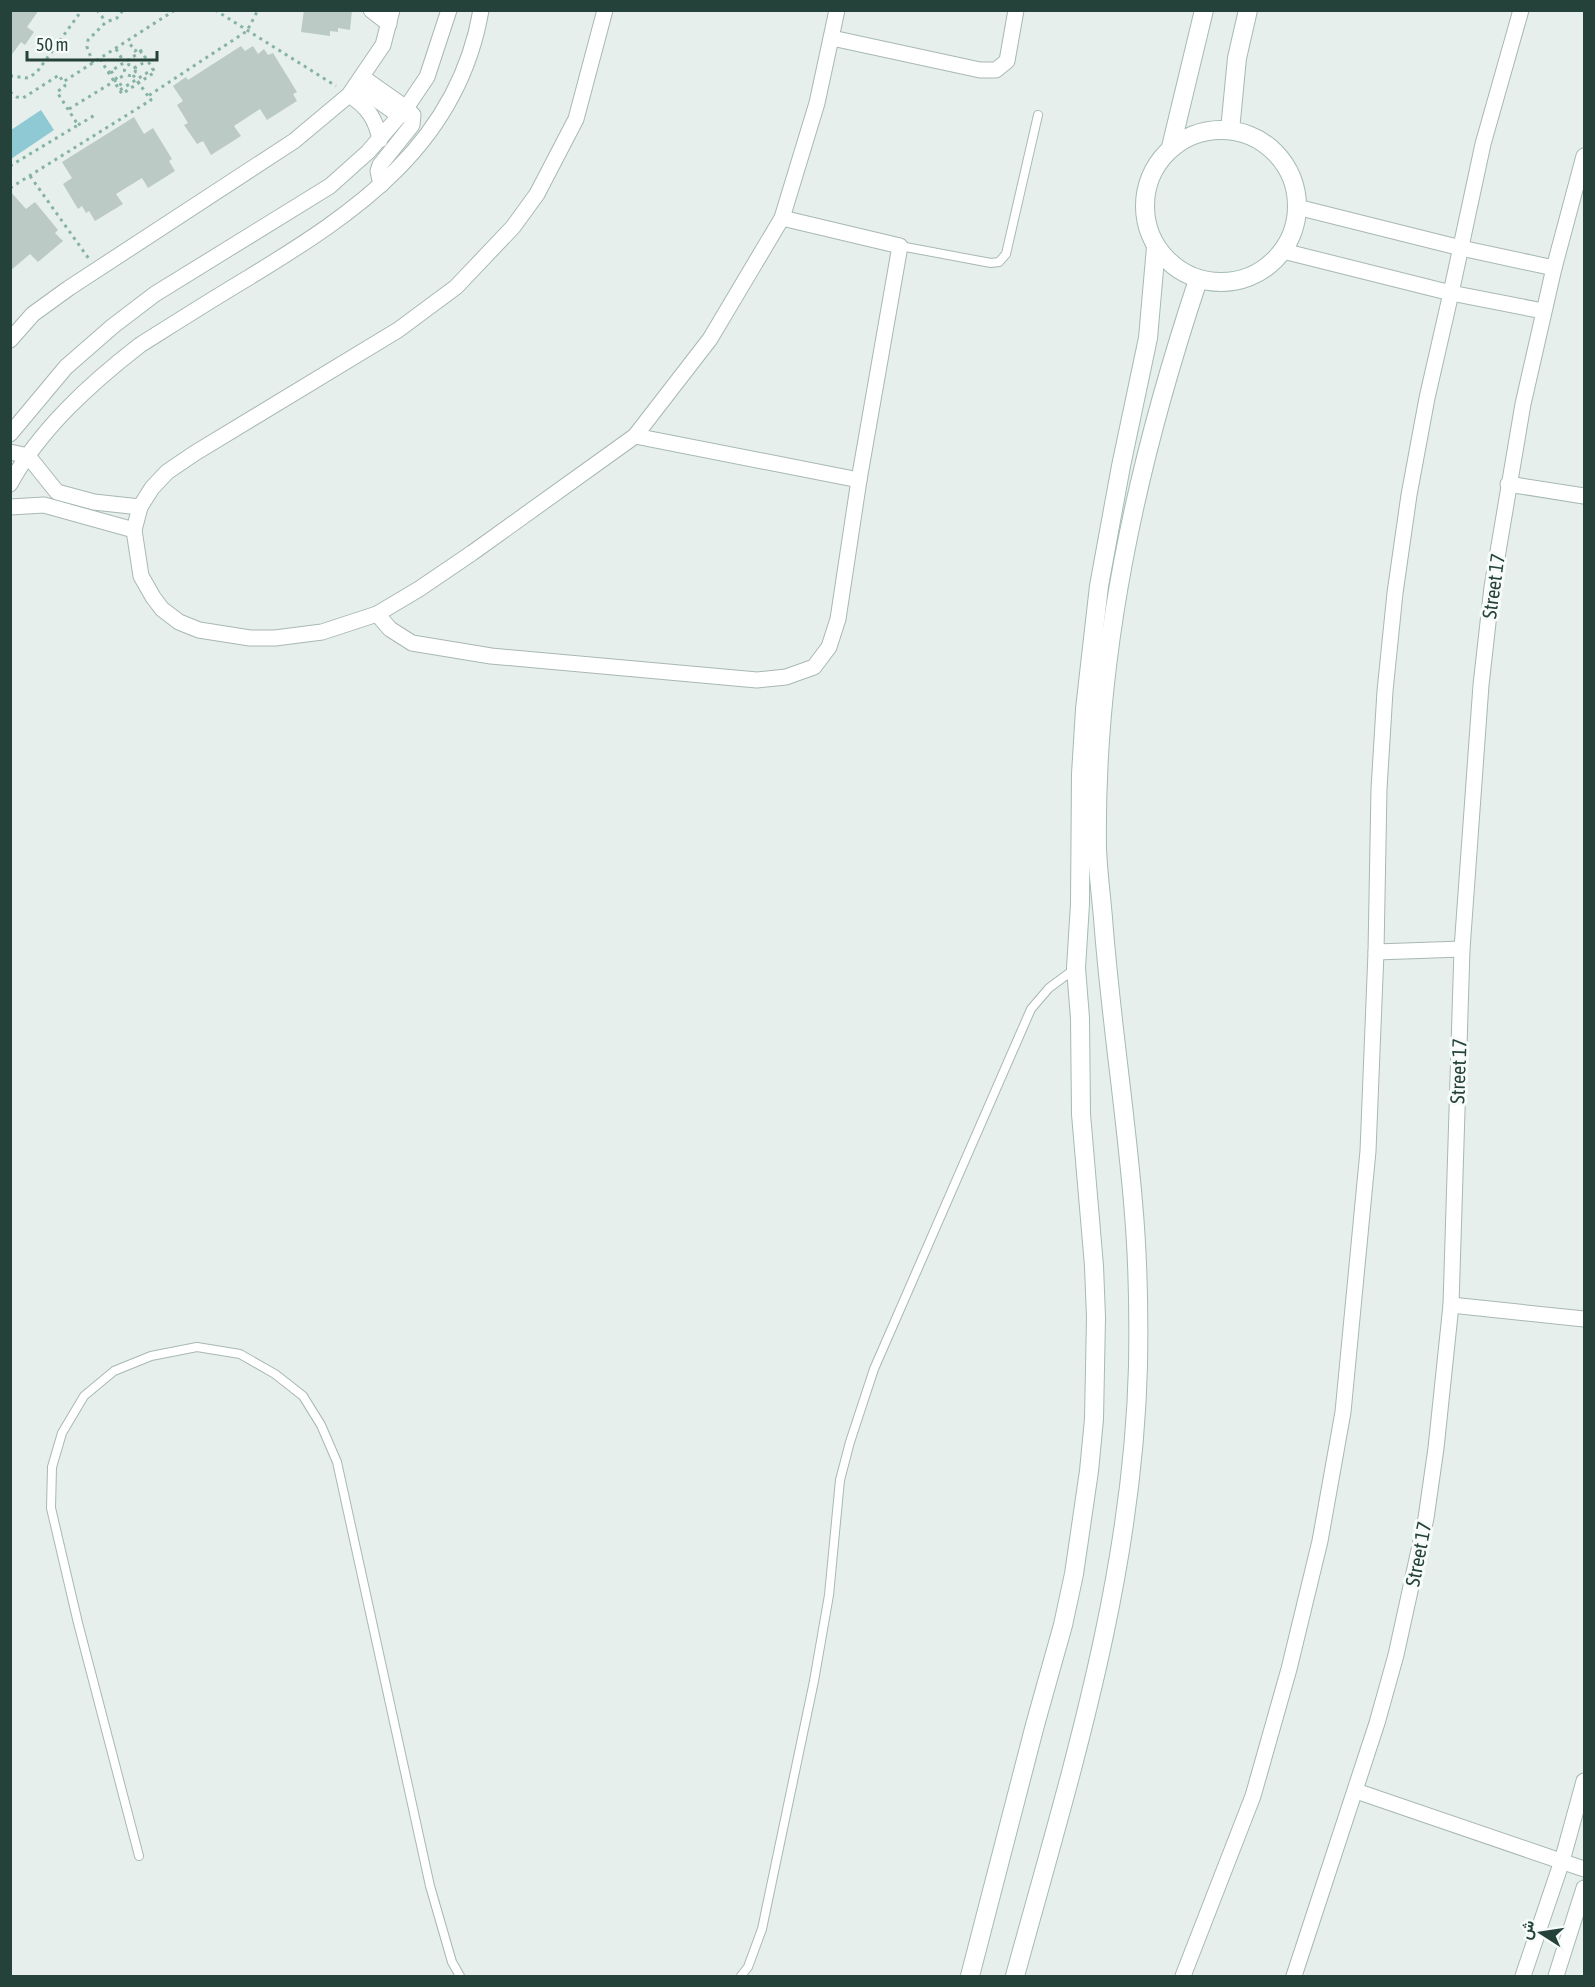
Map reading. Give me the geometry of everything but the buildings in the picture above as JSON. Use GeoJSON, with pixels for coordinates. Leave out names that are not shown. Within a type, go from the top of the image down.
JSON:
{"type":"FeatureCollection","features":[{"type":"Feature","properties":{"kind":"main road"},"geometry":{"type":"LineString","coordinates":[[1171,147],[1204,10]]}},
{"type":"Feature","properties":{"kind":"main road"},"geometry":{"type":"LineString","coordinates":[[1230,130],[1237,58],[1248,10]]}},
{"type":"Feature","properties":{"kind":"main road"},"geometry":{"type":"LineString","coordinates":[[1230,130],[1257,138],[1278,156],[1293,180],[1297,207],[1293,230],[1283,251],[1266,268],[1245,279],[1222,283],[1198,280],[1174,267],[1156,247],[1146,222],[1145,194],[1154,168],[1171,147],[1199,132],[1230,130]]}},
{"type":"Feature","properties":{"kind":"main road"},"geometry":{"type":"LineString","coordinates":[[970,1977],[1063,1625],[1074,1574],[1089,1471],[1095,1389],[1096,1317],[1081,1114],[1080,1018],[1076,968],[1080,904],[1081,774],[1091,647],[1109,526],[1148,338],[1156,247]]}},
{"type":"Feature","properties":{"kind":"main road"},"geometry":{"type":"LineString","coordinates":[[1015,1977],[1097,1671],[1111,1610],[1130,1485],[1138,1370],[1137,1267],[1133,1198],[1108,991],[1097,851],[1101,747],[1107,666],[1115,607],[1137,492],[1156,414],[1198,280]]}},
{"type":"Feature","properties":{"kind":"street"},"geometry":{"type":"LineString","coordinates":[[10,340],[33,314],[294,141],[356,86],[383,45],[390,17],[371,10]]}},
{"type":"Feature","properties":{"kind":"street"},"geometry":{"type":"LineString","coordinates":[[10,434],[66,368],[112,326],[155,294],[330,186],[380,140],[427,77],[445,28],[449,10]]}},
{"type":"Feature","properties":{"kind":"street"},"geometry":{"type":"LineString","coordinates":[[10,484],[28,456],[65,412],[116,363],[140,345],[328,227],[381,185],[433,129],[453,95],[478,31],[481,10]]}},
{"type":"Feature","properties":{"kind":"street"},"geometry":{"type":"LineString","coordinates":[[605,10],[576,119],[537,194],[513,227],[456,287],[398,330],[195,453],[167,472],[152,488],[140,507],[134,530],[141,576],[162,609],[179,622],[200,630],[274,638],[322,632],[377,614],[419,589],[491,540],[635,436],[710,339],[782,218],[817,104],[837,10]]}},
{"type":"Feature","properties":{"kind":"street"},"geometry":{"type":"LineString","coordinates":[[832,38],[980,70],[996,70],[1007,61],[1016,10]]}},
{"type":"Feature","properties":{"kind":"street"},"geometry":{"type":"LineString","coordinates":[[1183,1977],[1253,1796],[1289,1669],[1320,1541],[1343,1412],[1368,1150],[1376,952],[1379,789],[1385,691],[1395,592],[1426,398],[1483,144],[1521,10]]}},
{"type":"Feature","properties":{"kind":"street"},"geometry":{"type":"LineString","coordinates":[[356,86],[403,112],[413,115],[412,124],[380,165],[378,171],[381,185]]}},
{"type":"Feature","properties":{"kind":"street"},"geometry":{"type":"LineString","coordinates":[[356,86],[361,102],[371,113],[377,126],[380,140]]}},
{"type":"Feature","properties":{"kind":"street","name":"Street 17"},"geometry":{"type":"LineString","coordinates":[[1294,1977],[1356,1791],[1387,1689],[1412,1587],[1436,1448],[1451,1305],[1462,949],[1481,685],[1492,587],[1523,404],[1543,311],[1584,156]]}},
{"type":"Feature","properties":{"kind":"street"},"geometry":{"type":"LineString","coordinates":[[1297,207],[1461,248],[1554,268]]}},
{"type":"Feature","properties":{"kind":"street"},"geometry":{"type":"LineString","coordinates":[[377,614],[390,629],[412,643],[491,656],[757,680],[786,677],[814,668],[829,647],[838,619],[900,246],[782,218]]}},
{"type":"Feature","properties":{"kind":"street"},"geometry":{"type":"LineString","coordinates":[[1283,251],[1451,293],[1543,311]]}},
{"type":"Feature","properties":{"kind":"street"},"geometry":{"type":"LineString","coordinates":[[635,436],[860,480]]}},
{"type":"Feature","properties":{"kind":"street"},"geometry":{"type":"LineString","coordinates":[[10,452],[28,456],[57,492],[94,502],[140,507]]}},
{"type":"Feature","properties":{"kind":"street"},"geometry":{"type":"LineString","coordinates":[[1508,484],[1584,496]]}},
{"type":"Feature","properties":{"kind":"street"},"geometry":{"type":"LineString","coordinates":[[10,507],[44,505],[134,530]]}},
{"type":"Feature","properties":{"kind":"street"},"geometry":{"type":"LineString","coordinates":[[1376,952],[1462,949]]}},
{"type":"Feature","properties":{"kind":"street"},"geometry":{"type":"LineString","coordinates":[[1451,1305],[1584,1319]]}},
{"type":"Feature","properties":{"kind":"street"},"geometry":{"type":"LineString","coordinates":[[1523,1977],[1562,1861],[1584,1781]]}},
{"type":"Feature","properties":{"kind":"street"},"geometry":{"type":"LineString","coordinates":[[1356,1791],[1584,1869]]}},
{"type":"Feature","properties":{"kind":"street"},"geometry":{"type":"LineString","coordinates":[[1556,1977],[1584,1888]]}},
{"type":"Feature","properties":{"kind":"lane"},"geometry":{"type":"LineString","coordinates":[[900,246],[991,263],[999,262],[1006,254],[1038,114]]}},
{"type":"Feature","properties":{"kind":"lane"},"geometry":{"type":"LineString","coordinates":[[741,1977],[748,1967],[762,1929],[814,1681],[828,1605],[840,1480],[861,1404],[1031,1010],[1049,988],[1076,968]]}},
{"type":"Feature","properties":{"kind":"lane"},"geometry":{"type":"LineString","coordinates":[[139,1856],[78,1623],[51,1508],[51,1467],[62,1433],[84,1396],[114,1371],[152,1356],[197,1347],[240,1354],[275,1374],[303,1396],[321,1425],[333,1453],[345,1495],[430,1886],[452,1962],[460,1977]]}},
{"type":"Feature","properties":{"kind":"path"},"geometry":{"type":"LineString","coordinates":[[10,76],[28,78],[37,72],[82,10]]}},
{"type":"Feature","properties":{"kind":"path"},"geometry":{"type":"LineString","coordinates":[[97,10],[106,22]]}},
{"type":"Feature","properties":{"kind":"path"},"geometry":{"type":"LineString","coordinates":[[93,63],[87,47],[88,40],[106,22],[117,18],[123,10]]}},
{"type":"Feature","properties":{"kind":"path"},"geometry":{"type":"LineString","coordinates":[[63,82],[175,10]]}},
{"type":"Feature","properties":{"kind":"path"},"geometry":{"type":"LineString","coordinates":[[215,10],[247,31],[356,86]]}},
{"type":"Feature","properties":{"kind":"path"},"geometry":{"type":"LineString","coordinates":[[148,96],[247,31],[258,10]]}},
{"type":"Feature","properties":{"kind":"path"},"geometry":{"type":"LineString","coordinates":[[99,59],[121,89],[137,81],[153,69],[139,48],[135,51],[128,41]]}},
{"type":"Feature","properties":{"kind":"path"},"geometry":{"type":"LineString","coordinates":[[116,49],[127,66],[135,68]]}},
{"type":"Feature","properties":{"kind":"path"},"geometry":{"type":"LineString","coordinates":[[110,72],[141,51]]}},
{"type":"Feature","properties":{"kind":"path"},"geometry":{"type":"LineString","coordinates":[[133,75],[135,68],[147,60]]}},
{"type":"Feature","properties":{"kind":"path"},"geometry":{"type":"LineString","coordinates":[[126,74],[127,66]]}},
{"type":"Feature","properties":{"kind":"path"},"geometry":{"type":"LineString","coordinates":[[68,109],[126,74],[133,75]]}},
{"type":"Feature","properties":{"kind":"path"},"geometry":{"type":"LineString","coordinates":[[10,92],[17,98],[22,98],[59,75],[65,86],[57,92],[78,125]]}},
{"type":"Feature","properties":{"kind":"path"},"geometry":{"type":"LineString","coordinates":[[10,188],[151,100],[133,75]]}},
{"type":"Feature","properties":{"kind":"path"},"geometry":{"type":"LineString","coordinates":[[10,166],[95,115]]}},
{"type":"Feature","properties":{"kind":"path"},"geometry":{"type":"LineString","coordinates":[[30,176],[97,270]]}},
{"type":"Feature","properties":{"kind":"water"},"geometry":{"type":"Polygon","coordinates":[[[41,110],[54,130],[11,159],[11,130],[41,110]]]}}]}
